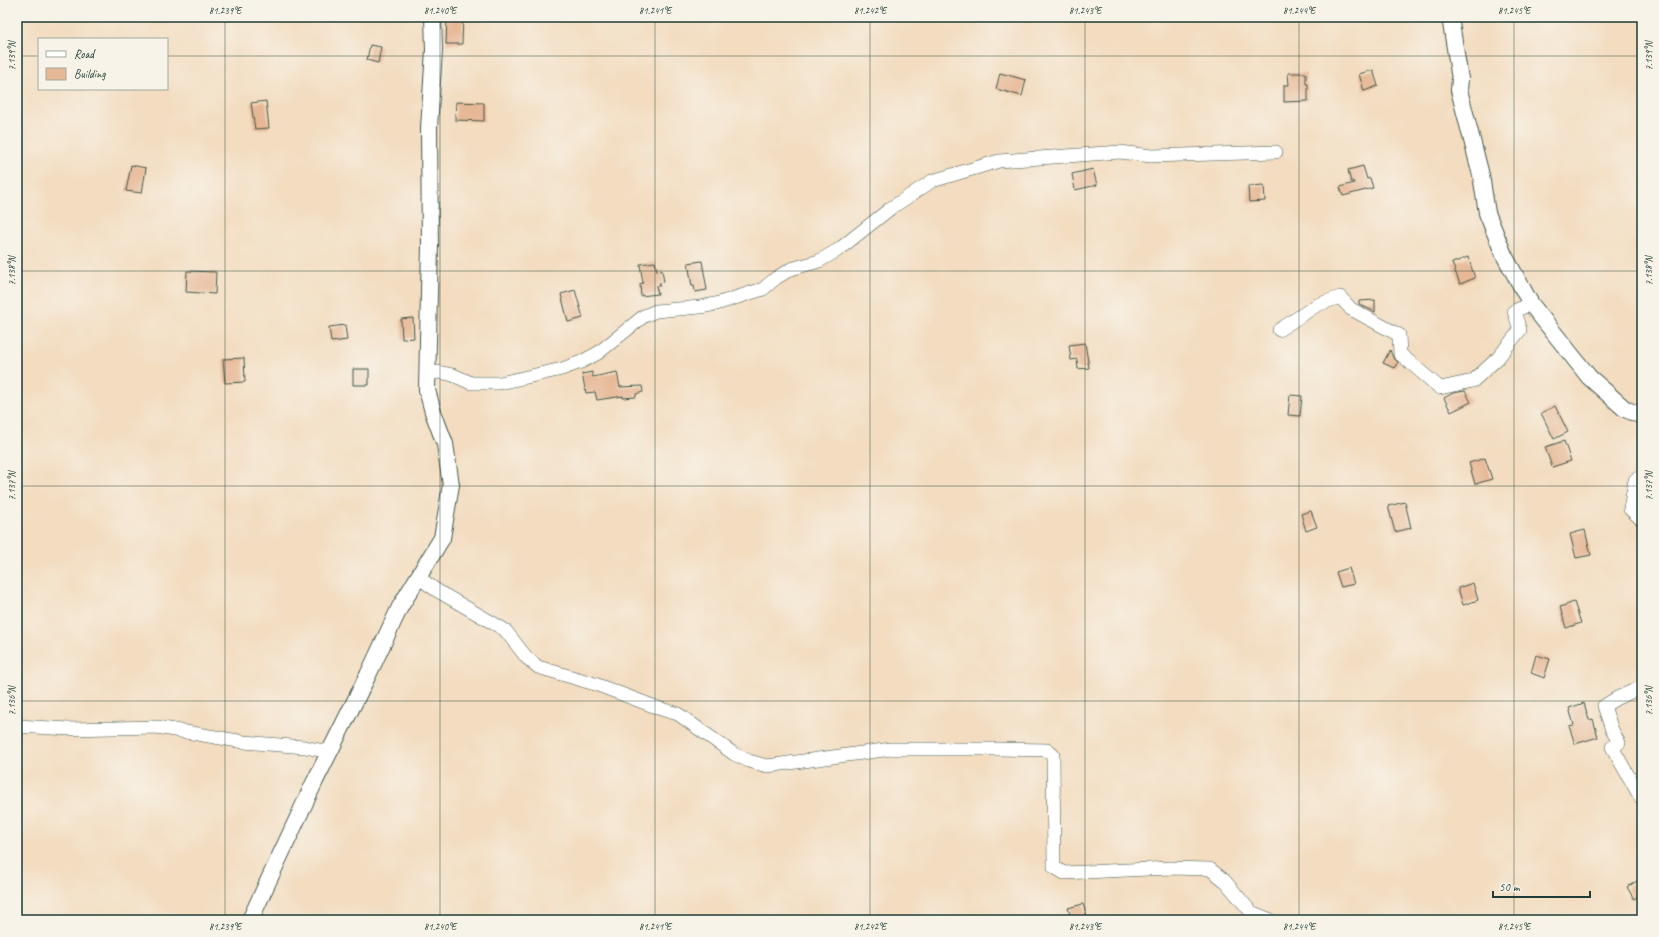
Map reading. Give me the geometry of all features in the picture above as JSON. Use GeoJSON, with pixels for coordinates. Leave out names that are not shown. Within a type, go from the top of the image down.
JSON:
{"type":"FeatureCollection","features":[{"type":"Feature","properties":{"kind":"main road"},"geometry":{"type":"LineString","coordinates":[[250,920],[282,850],[400,607],[442,538],[451,485],[445,444],[432,412],[427,390],[430,245],[429,128],[434,50],[433,17]]}},
{"type":"Feature","properties":{"kind":"main road"},"geometry":{"type":"LineString","coordinates":[[1450,17],[1460,79],[1459,90],[1481,175],[1487,213],[1504,255],[1531,304],[1589,377],[1625,409],[1642,416]]}},
{"type":"Feature","properties":{"kind":"street"},"geometry":{"type":"LineString","coordinates":[[427,375],[438,372],[453,375],[470,383],[500,383],[562,369],[581,362],[598,353],[644,316],[656,311],[716,304],[763,289],[776,278],[791,270],[819,261],[838,250],[891,208],[932,181],[999,161],[1120,152],[1151,156],[1276,152]]}},
{"type":"Feature","properties":{"kind":"street"},"geometry":{"type":"LineString","coordinates":[[1279,330],[1317,304],[1340,297],[1351,309],[1398,335],[1400,354],[1440,388],[1474,381],[1498,358],[1520,330],[1514,311],[1531,304]]}},
{"type":"Feature","properties":{"kind":"street"},"geometry":{"type":"LineString","coordinates":[[1642,476],[1635,480],[1630,509],[1642,520]]}},
{"type":"Feature","properties":{"kind":"street"},"geometry":{"type":"LineString","coordinates":[[418,577],[436,590],[505,630],[527,658],[538,667],[595,684],[678,714],[734,754],[767,766],[891,749],[998,748],[1047,750],[1053,755],[1054,867],[1064,873],[1170,868],[1210,869],[1224,880],[1250,912],[1271,920]]}},
{"type":"Feature","properties":{"kind":"street"},"geometry":{"type":"LineString","coordinates":[[1642,688],[1617,698],[1604,706],[1612,730],[1619,743],[1612,747],[1642,800]]}},
{"type":"Feature","properties":{"kind":"street"},"geometry":{"type":"LineString","coordinates":[[17,726],[69,728],[157,727],[244,742],[305,747],[329,752]]}},
{"type":"Feature","properties":{"kind":"building"},"geometry":{"type":"Polygon","coordinates":[[[447,17],[463,17],[462,44],[446,44],[447,17]]]}},
{"type":"Feature","properties":{"kind":"building"},"geometry":{"type":"Polygon","coordinates":[[[370,45],[381,47],[378,63],[367,60],[370,45]]]}},
{"type":"Feature","properties":{"kind":"building"},"geometry":{"type":"Polygon","coordinates":[[[1373,70],[1378,86],[1364,91],[1359,74],[1373,70]]]}},
{"type":"Feature","properties":{"kind":"building"},"geometry":{"type":"Polygon","coordinates":[[[1000,73],[1026,80],[1022,96],[996,89],[1000,73]]]}},
{"type":"Feature","properties":{"kind":"building"},"geometry":{"type":"Polygon","coordinates":[[[1288,73],[1306,73],[1306,84],[1308,84],[1308,101],[1284,102],[1284,85],[1289,85],[1288,73]]]}},
{"type":"Feature","properties":{"kind":"building"},"geometry":{"type":"Polygon","coordinates":[[[266,101],[269,128],[255,129],[251,103],[266,101]]]}},
{"type":"Feature","properties":{"kind":"building"},"geometry":{"type":"Polygon","coordinates":[[[456,102],[484,103],[484,121],[455,120],[456,102]]]}},
{"type":"Feature","properties":{"kind":"building"},"geometry":{"type":"Polygon","coordinates":[[[131,165],[146,168],[142,193],[126,191],[131,165]]]}},
{"type":"Feature","properties":{"kind":"building"},"geometry":{"type":"Polygon","coordinates":[[[1363,166],[1367,179],[1370,178],[1373,188],[1343,196],[1340,187],[1354,183],[1353,181],[1351,182],[1348,170],[1363,166]]]}},
{"type":"Feature","properties":{"kind":"building"},"geometry":{"type":"Polygon","coordinates":[[[1093,169],[1097,185],[1075,190],[1072,174],[1093,169]]]}},
{"type":"Feature","properties":{"kind":"building"},"geometry":{"type":"Polygon","coordinates":[[[1264,185],[1265,201],[1249,202],[1248,186],[1264,185]]]}},
{"type":"Feature","properties":{"kind":"building"},"geometry":{"type":"Polygon","coordinates":[[[1468,257],[1475,278],[1460,284],[1452,263],[1468,257]]]}},
{"type":"Feature","properties":{"kind":"building"},"geometry":{"type":"Polygon","coordinates":[[[702,261],[707,290],[695,292],[694,286],[692,286],[688,263],[702,261]]]}},
{"type":"Feature","properties":{"kind":"building"},"geometry":{"type":"Polygon","coordinates":[[[655,262],[657,271],[662,270],[664,282],[659,283],[660,286],[656,286],[658,294],[641,296],[640,284],[643,283],[640,264],[655,262]]]}},
{"type":"Feature","properties":{"kind":"building"},"geometry":{"type":"Polygon","coordinates":[[[187,271],[216,272],[215,294],[186,292],[187,271]]]}},
{"type":"Feature","properties":{"kind":"building"},"geometry":{"type":"Polygon","coordinates":[[[575,290],[583,318],[568,322],[561,294],[575,290]]]}},
{"type":"Feature","properties":{"kind":"building"},"geometry":{"type":"Polygon","coordinates":[[[1375,300],[1375,312],[1359,304],[1359,301],[1375,300]]]}},
{"type":"Feature","properties":{"kind":"building"},"geometry":{"type":"Polygon","coordinates":[[[413,318],[414,338],[402,339],[401,319],[413,318]]]}},
{"type":"Feature","properties":{"kind":"building"},"geometry":{"type":"Polygon","coordinates":[[[345,325],[347,340],[331,342],[329,327],[345,325]]]}},
{"type":"Feature","properties":{"kind":"building"},"geometry":{"type":"Polygon","coordinates":[[[1085,343],[1089,368],[1078,369],[1077,359],[1071,360],[1069,345],[1085,343]]]}},
{"type":"Feature","properties":{"kind":"building"},"geometry":{"type":"Polygon","coordinates":[[[1390,350],[1393,358],[1398,362],[1394,368],[1383,363],[1390,350]]]}},
{"type":"Feature","properties":{"kind":"building"},"geometry":{"type":"Polygon","coordinates":[[[244,358],[245,382],[225,383],[223,359],[244,358]]]}},
{"type":"Feature","properties":{"kind":"building"},"geometry":{"type":"Polygon","coordinates":[[[353,369],[369,369],[369,385],[353,385],[353,369]]]}},
{"type":"Feature","properties":{"kind":"building"},"geometry":{"type":"Polygon","coordinates":[[[592,372],[593,377],[617,372],[620,387],[642,386],[643,392],[636,394],[636,397],[623,398],[623,396],[597,400],[595,392],[586,393],[582,374],[592,372]]]}},
{"type":"Feature","properties":{"kind":"building"},"geometry":{"type":"Polygon","coordinates":[[[1465,391],[1471,402],[1451,412],[1444,398],[1453,393],[1465,391]]]}},
{"type":"Feature","properties":{"kind":"building"},"geometry":{"type":"Polygon","coordinates":[[[1290,395],[1302,396],[1300,416],[1288,415],[1290,395]]]}},
{"type":"Feature","properties":{"kind":"building"},"geometry":{"type":"Polygon","coordinates":[[[1555,406],[1568,432],[1554,439],[1541,413],[1555,406]]]}},
{"type":"Feature","properties":{"kind":"building"},"geometry":{"type":"Polygon","coordinates":[[[1564,441],[1571,461],[1552,467],[1545,447],[1564,441]]]}},
{"type":"Feature","properties":{"kind":"building"},"geometry":{"type":"Polygon","coordinates":[[[1485,458],[1492,479],[1475,484],[1469,463],[1485,458]]]}},
{"type":"Feature","properties":{"kind":"building"},"geometry":{"type":"Polygon","coordinates":[[[1405,502],[1411,528],[1395,532],[1388,506],[1405,502]]]}},
{"type":"Feature","properties":{"kind":"building"},"geometry":{"type":"Polygon","coordinates":[[[1311,511],[1317,527],[1306,531],[1301,514],[1311,511]]]}},
{"type":"Feature","properties":{"kind":"building"},"geometry":{"type":"Polygon","coordinates":[[[1585,530],[1591,555],[1576,558],[1570,534],[1585,530]]]}},
{"type":"Feature","properties":{"kind":"building"},"geometry":{"type":"Polygon","coordinates":[[[1349,568],[1354,584],[1341,587],[1336,572],[1349,568]]]}},
{"type":"Feature","properties":{"kind":"building"},"geometry":{"type":"Polygon","coordinates":[[[1473,583],[1478,600],[1463,605],[1458,588],[1473,583]]]}},
{"type":"Feature","properties":{"kind":"building"},"geometry":{"type":"Polygon","coordinates":[[[1574,602],[1581,623],[1566,628],[1560,607],[1574,602]]]}},
{"type":"Feature","properties":{"kind":"building"},"geometry":{"type":"Polygon","coordinates":[[[1536,655],[1550,659],[1544,678],[1531,673],[1536,655]]]}},
{"type":"Feature","properties":{"kind":"building"},"geometry":{"type":"Polygon","coordinates":[[[1584,703],[1589,720],[1593,719],[1598,737],[1575,744],[1569,726],[1574,725],[1569,708],[1584,703]]]}},
{"type":"Feature","properties":{"kind":"building"},"geometry":{"type":"Polygon","coordinates":[[[1642,878],[1642,894],[1634,899],[1627,887],[1642,878]]]}},
{"type":"Feature","properties":{"kind":"building"},"geometry":{"type":"Polygon","coordinates":[[[1083,904],[1088,920],[1072,920],[1068,908],[1083,904]]]}}]}
